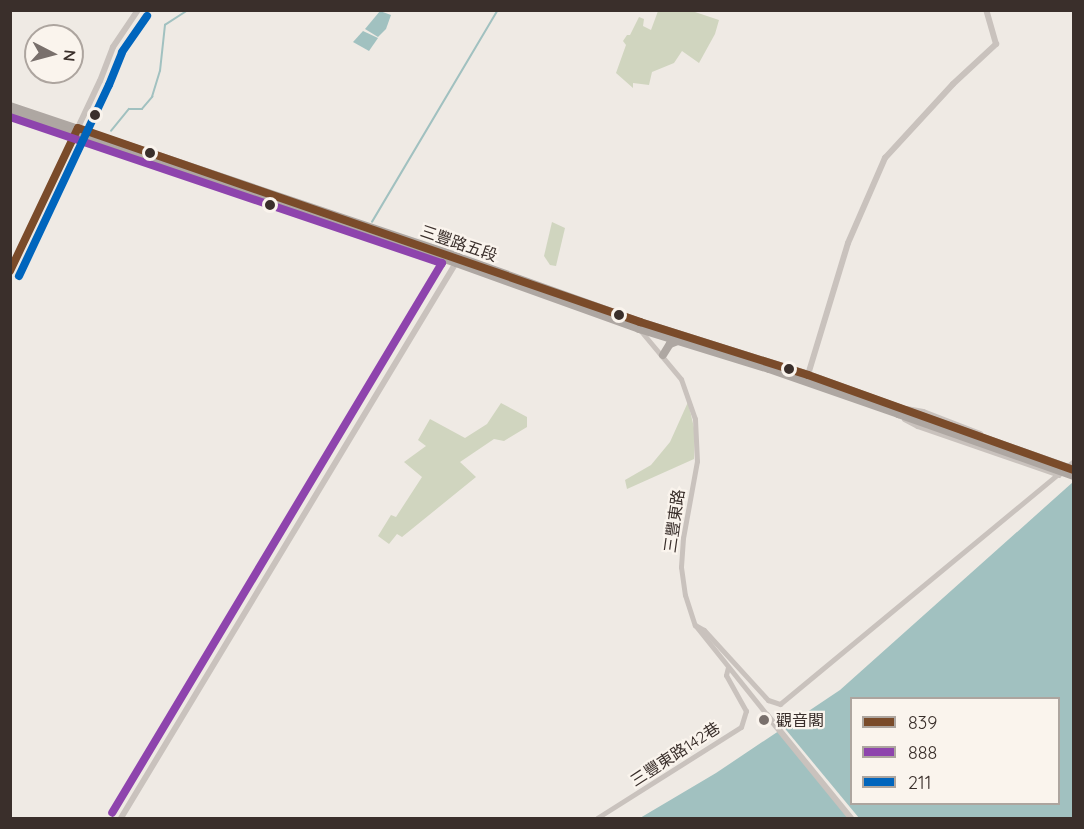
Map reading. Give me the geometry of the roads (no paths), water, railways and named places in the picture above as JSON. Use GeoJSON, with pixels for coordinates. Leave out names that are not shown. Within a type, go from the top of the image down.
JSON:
{"type":"FeatureCollection","features":[{"type":"Feature","properties":{"kind":"main road","name":"三豐路五段"},"geometry":{"type":"LineString","coordinates":[[10,106],[76,131],[457,260],[678,341],[807,378]]}},
{"type":"Feature","properties":{"kind":"main road","name":"三豐路五段"},"geometry":{"type":"LineString","coordinates":[[10,112],[76,131]]}},
{"type":"Feature","properties":{"kind":"main road","name":"三豐路五段"},"geometry":{"type":"LineString","coordinates":[[640,326],[807,378],[898,411]]}},
{"type":"Feature","properties":{"kind":"main road"},"geometry":{"type":"LineString","coordinates":[[663,355],[667,348],[678,341]]}},
{"type":"Feature","properties":{"kind":"main road"},"geometry":{"type":"LineString","coordinates":[[898,411],[1072,466]]}},
{"type":"Feature","properties":{"kind":"main road"},"geometry":{"type":"LineString","coordinates":[[898,411],[1074,476]]}},
{"type":"Feature","properties":{"kind":"street"},"geometry":{"type":"LineString","coordinates":[[10,272],[113,47],[138,10]]}},
{"type":"Feature","properties":{"kind":"street"},"geometry":{"type":"LineString","coordinates":[[807,378],[848,243],[885,158],[953,84],[996,44],[986,10]]}},
{"type":"Feature","properties":{"kind":"street"},"geometry":{"type":"LineString","coordinates":[[121,819],[457,260]]}},
{"type":"Feature","properties":{"kind":"street","name":"三豐東路"},"geometry":{"type":"LineString","coordinates":[[640,326],[681,379],[697,436],[697,461],[683,538],[681,567],[685,596],[695,625],[767,715]]}},
{"type":"Feature","properties":{"kind":"street"},"geometry":{"type":"LineString","coordinates":[[898,411],[917,426],[1059,475]]}},
{"type":"Feature","properties":{"kind":"street"},"geometry":{"type":"LineString","coordinates":[[695,625],[704,630],[768,700],[780,704],[1072,466]]}},
{"type":"Feature","properties":{"kind":"street","name":"三豐東路142巷"},"geometry":{"type":"LineString","coordinates":[[597,819],[741,727],[746,711],[726,675],[728,667]]}},
{"type":"Feature","properties":{"kind":"street"},"geometry":{"type":"LineString","coordinates":[[767,715],[851,819]]}},
{"type":"Feature","properties":{"kind":"water"},"geometry":{"type":"Polygon","coordinates":[[[380,11],[391,15],[386,29],[378,37],[365,29],[380,11]]]}},
{"type":"Feature","properties":{"kind":"water"},"geometry":{"type":"Polygon","coordinates":[[[363,31],[378,38],[369,51],[353,42],[363,31]]]}},
{"type":"Feature","properties":{"kind":"water"},"geometry":{"type":"Polygon","coordinates":[[[1073,482],[1073,818],[640,818],[716,773],[840,690],[1073,482]]]}},
{"type":"Feature","properties":{"kind":"waterway"},"geometry":{"type":"LineString","coordinates":[[111,131],[129,109],[142,109],[152,97],[160,71],[165,25],[188,10]]}},
{"type":"Feature","properties":{"kind":"waterway"},"geometry":{"type":"LineString","coordinates":[[372,222],[498,10]]}},
{"type":"Feature","properties":{"kind":"place","name":"觀音閣"},"geometry":{"type":"Point","coordinates":[764,720]}}]}
